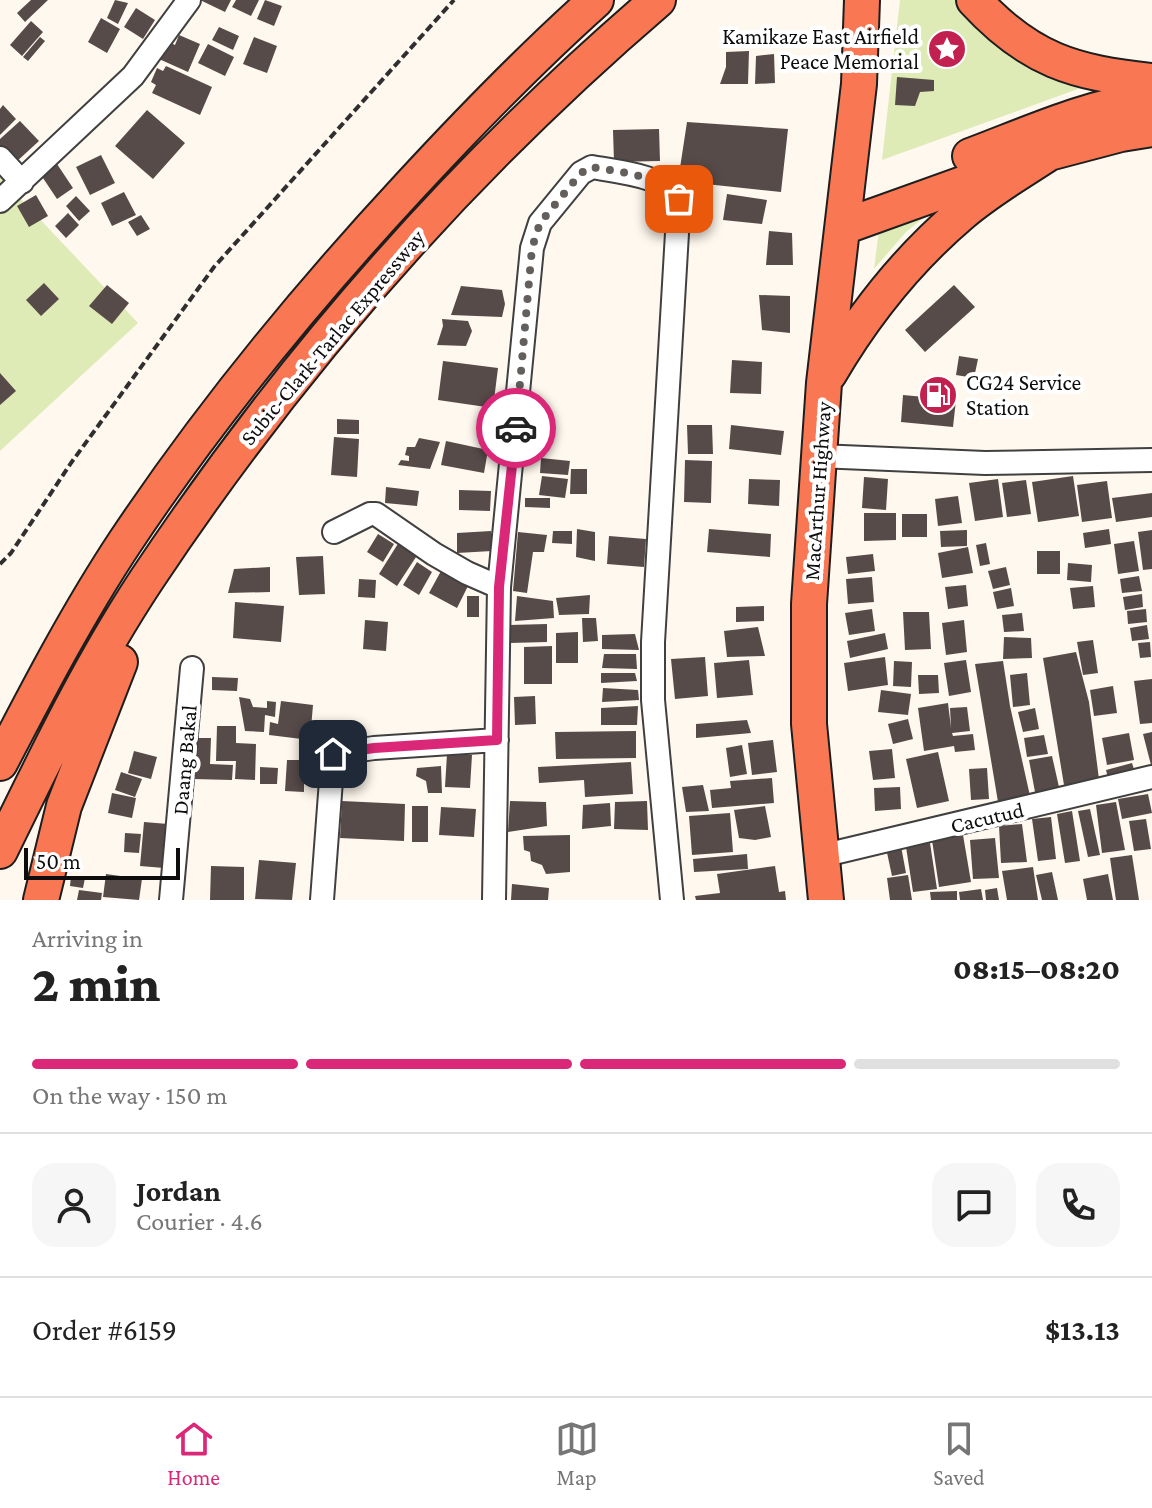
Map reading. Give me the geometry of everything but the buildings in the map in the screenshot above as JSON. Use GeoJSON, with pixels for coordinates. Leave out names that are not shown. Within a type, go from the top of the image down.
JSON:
{"type":"FeatureCollection","features":[{"type":"Feature","properties":{"kind":"highway","name":"Subic-Clark-Tarlac Expressway"},"geometry":{"type":"LineString","coordinates":[[0,763],[56,656],[125,542],[243,378],[348,253],[477,113],[596,0]]}},
{"type":"Feature","properties":{"kind":"highway","name":"Subic-Clark-Tarlac Expressway"},"geometry":{"type":"LineString","coordinates":[[0,851],[106,646],[147,579],[272,404],[382,271],[489,157],[658,0]]}},
{"type":"Feature","properties":{"kind":"highway","name":"MacArthur Highway"},"geometry":{"type":"LineString","coordinates":[[826,900],[809,724],[809,604],[824,383],[859,84],[862,0]]}},
{"type":"Feature","properties":{"kind":"highway","name":"MacArthur Highway"},"geometry":{"type":"LineString","coordinates":[[859,84],[883,0]]}},
{"type":"Feature","properties":{"kind":"highway"},"geometry":{"type":"LineString","coordinates":[[974,0],[1004,30],[1056,62],[1104,76],[1152,81]]}},
{"type":"Feature","properties":{"kind":"highway"},"geometry":{"type":"LineString","coordinates":[[844,215],[1074,115],[1152,98]]}},
{"type":"Feature","properties":{"kind":"highway"},"geometry":{"type":"LineString","coordinates":[[844,215],[1049,153],[1152,129]]}},
{"type":"Feature","properties":{"kind":"highway"},"geometry":{"type":"LineString","coordinates":[[824,383],[843,349],[879,300],[938,234],[988,193],[1049,153]]}},
{"type":"Feature","properties":{"kind":"highway"},"geometry":{"type":"LineString","coordinates":[[41,900],[64,806],[125,650],[147,579]]}},
{"type":"Feature","properties":{"kind":"street"},"geometry":{"type":"LineString","coordinates":[[0,201],[133,76],[189,0]]}},
{"type":"Feature","properties":{"kind":"street"},"geometry":{"type":"LineString","coordinates":[[0,158],[22,182]]}},
{"type":"Feature","properties":{"kind":"street"},"geometry":{"type":"LineString","coordinates":[[494,900],[499,587],[532,248],[540,223],[581,173],[592,167],[654,182],[674,191],[679,199],[653,642],[653,700],[672,900]]}},
{"type":"Feature","properties":{"kind":"street"},"geometry":{"type":"LineString","coordinates":[[818,456],[985,463],[1152,460]]}},
{"type":"Feature","properties":{"kind":"street"},"geometry":{"type":"LineString","coordinates":[[334,532],[376,514],[434,554],[499,587]]}},
{"type":"Feature","properties":{"kind":"street","name":"Daang Bakal"},"geometry":{"type":"LineString","coordinates":[[171,900],[192,668]]}},
{"type":"Feature","properties":{"kind":"street"},"geometry":{"type":"LineString","coordinates":[[322,900],[333,754],[374,748],[497,740]]}},
{"type":"Feature","properties":{"kind":"street","name":"Cacutud"},"geometry":{"type":"LineString","coordinates":[[821,856],[1152,777]]}},
{"type":"Feature","properties":{"kind":"path"},"geometry":{"type":"LineString","coordinates":[[0,564],[11,553],[71,463],[214,267],[454,0]]}},
{"type":"Feature","properties":{"kind":"green space"},"geometry":{"type":"Polygon","coordinates":[[[900,0],[962,0],[1097,82],[882,160],[900,0]]]}},
{"type":"Feature","properties":{"kind":"green space"},"geometry":{"type":"Polygon","coordinates":[[[0,177],[138,323],[0,451],[0,177]]]}},
{"type":"Feature","properties":{"kind":"green space"},"geometry":{"type":"Polygon","coordinates":[[[942,203],[906,232],[874,269],[879,230],[942,203]]]}},
{"type":"Feature","properties":{"kind":"way so far"},"geometry":{"type":"LineString","coordinates":[[516,428],[532,248],[540,223],[581,173],[592,167],[654,182],[674,191],[679,199]]}},
{"type":"Feature","properties":{"kind":"place","name":"Kamikaze East Airfield Peace Memorial"},"geometry":{"type":"Point","coordinates":[947,49]}},
{"type":"Feature","properties":{"kind":"place","name":"CG24 Service Station"},"geometry":{"type":"Point","coordinates":[938,395]}},
{"type":"Feature","properties":{"kind":"route"},"geometry":{"type":"LineString","coordinates":[[333,754],[374,748],[497,740],[499,587],[516,428]]}}]}
